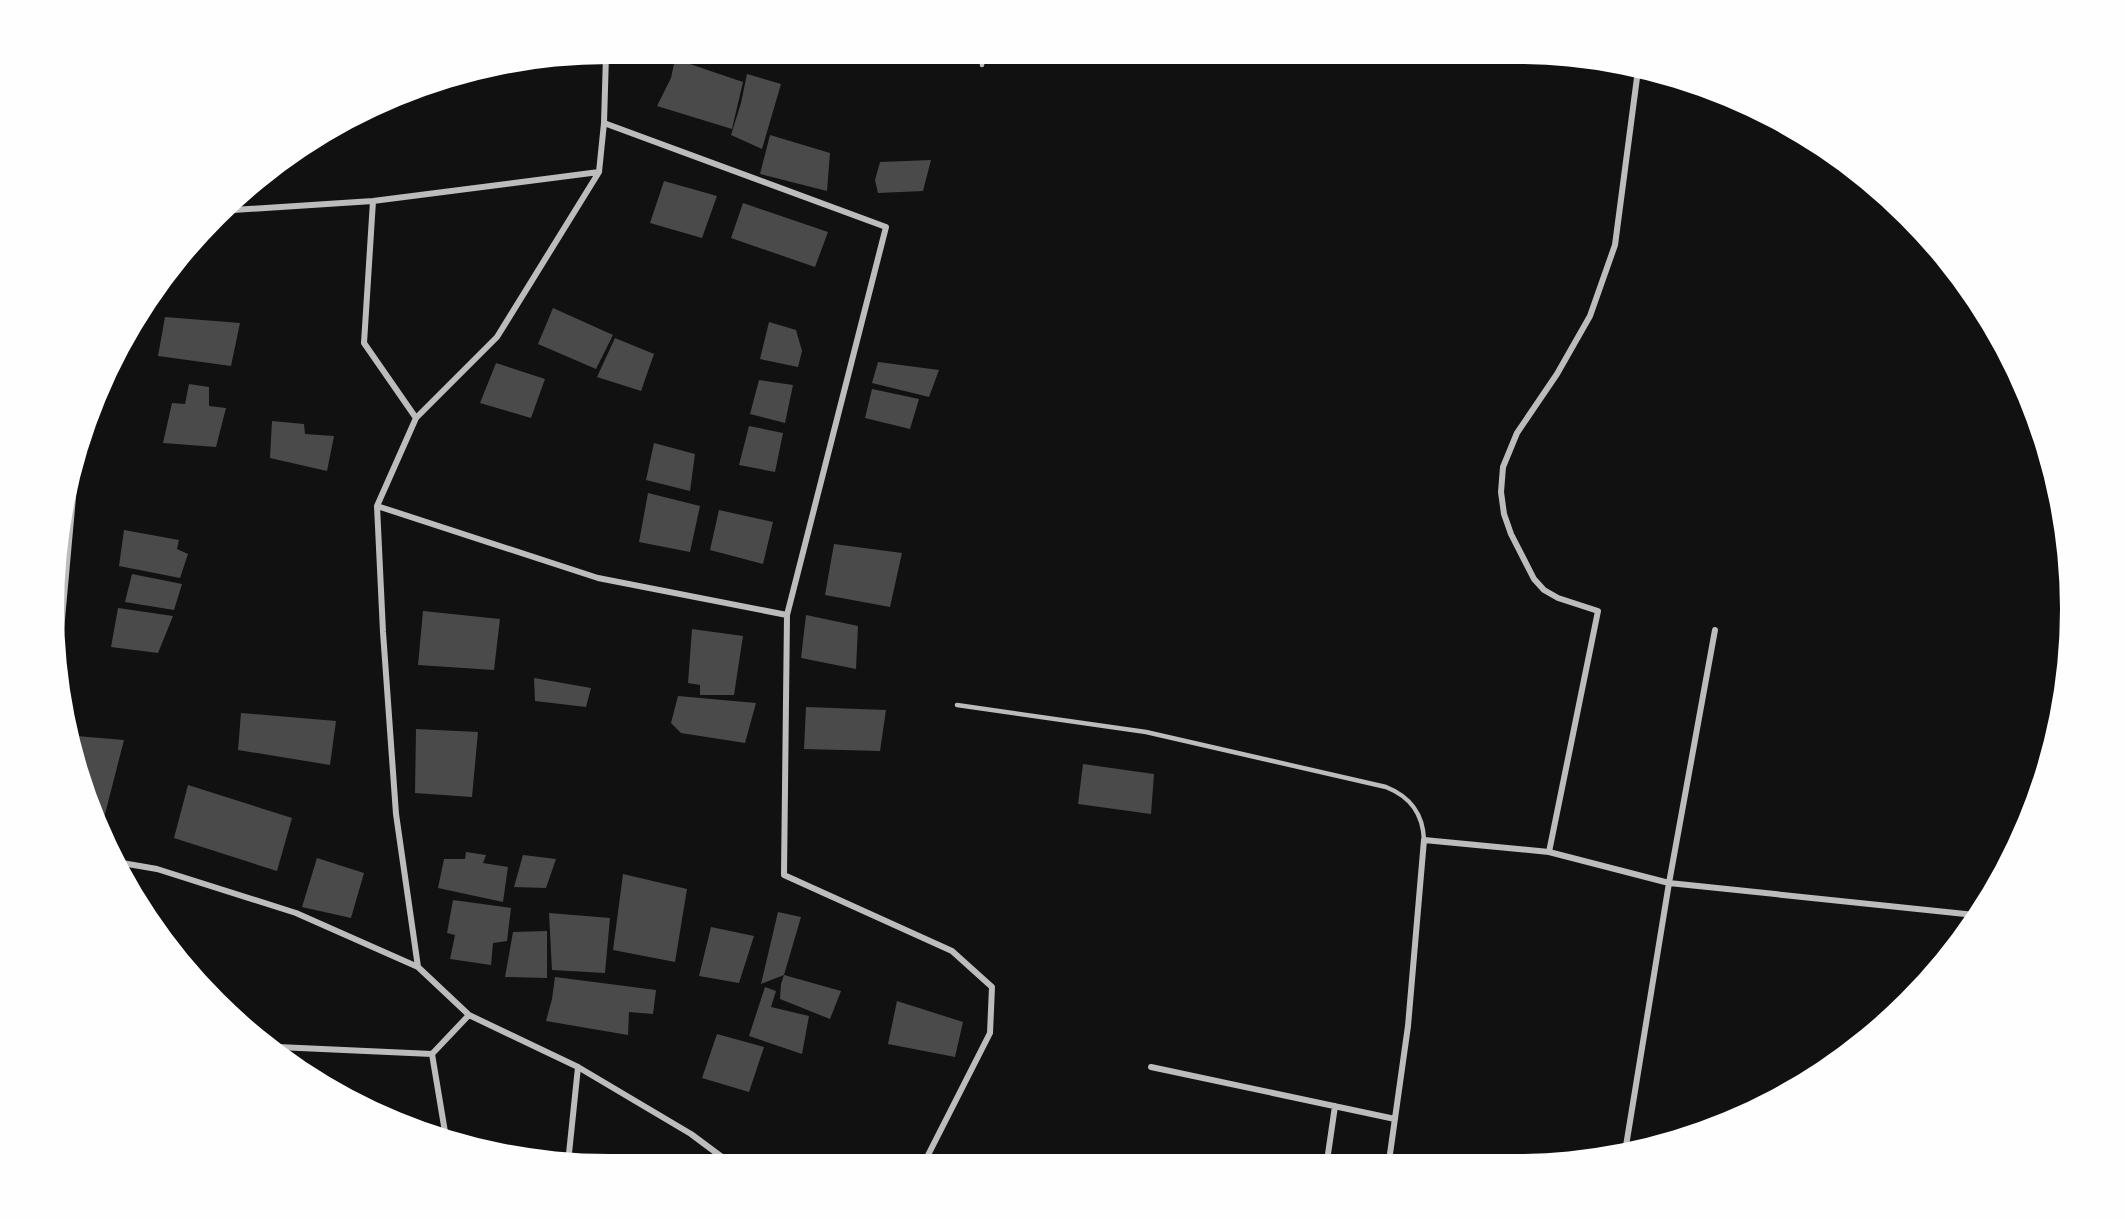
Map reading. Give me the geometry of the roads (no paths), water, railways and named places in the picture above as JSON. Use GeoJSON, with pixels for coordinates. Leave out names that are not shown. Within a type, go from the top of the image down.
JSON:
{"type":"FeatureCollection","features":[{"type":"Feature","properties":{"kind":"street"},"geometry":{"type":"LineString","coordinates":[[418,967],[396,814],[377,506],[416,418],[497,337],[599,172],[604,123],[606,64]]}},
{"type":"Feature","properties":{"kind":"street"},"geometry":{"type":"LineString","coordinates":[[1549,852],[1598,611],[1558,598],[1544,590],[1534,579],[1504,514],[1501,492],[1503,467],[1517,433],[1557,374],[1590,316],[1617,234],[1637,78]]}},
{"type":"Feature","properties":{"kind":"street"},"geometry":{"type":"LineString","coordinates":[[604,123],[886,227],[787,615],[784,875],[952,951],[992,987],[990,1033],[929,1154]]}},
{"type":"Feature","properties":{"kind":"street"},"geometry":{"type":"LineString","coordinates":[[240,210],[373,201],[599,172]]}},
{"type":"Feature","properties":{"kind":"street"},"geometry":{"type":"LineString","coordinates":[[373,201],[364,343],[416,418]]}},
{"type":"Feature","properties":{"kind":"street"},"geometry":{"type":"LineString","coordinates":[[377,506],[598,578],[787,615]]}},
{"type":"Feature","properties":{"kind":"street"},"geometry":{"type":"LineString","coordinates":[[1626,1143],[1669,883],[1715,630]]}},
{"type":"Feature","properties":{"kind":"street"},"geometry":{"type":"LineString","coordinates":[[1390,1154],[1408,1026],[1424,840],[1549,852],[1669,883],[1967,914]]}},
{"type":"Feature","properties":{"kind":"street"},"geometry":{"type":"LineString","coordinates":[[128,864],[157,869],[296,913],[418,967],[469,1015],[578,1067],[691,1134],[718,1154]]}},
{"type":"Feature","properties":{"kind":"street"},"geometry":{"type":"LineString","coordinates":[[285,1047],[432,1054],[469,1015]]}},
{"type":"Feature","properties":{"kind":"street"},"geometry":{"type":"LineString","coordinates":[[432,1054],[445,1129]]}},
{"type":"Feature","properties":{"kind":"street"},"geometry":{"type":"LineString","coordinates":[[569,1153],[578,1067]]}},
{"type":"Feature","properties":{"kind":"street"},"geometry":{"type":"LineString","coordinates":[[1151,1067],[1395,1119]]}},
{"type":"Feature","properties":{"kind":"street"},"geometry":{"type":"LineString","coordinates":[[1328,1154],[1335,1106]]}},
{"type":"Feature","properties":{"kind":"lane"},"geometry":{"type":"LineString","coordinates":[[957,705],[1146,732],[1386,787],[1407,798],[1415,808],[1424,829],[1424,840]]}}]}
